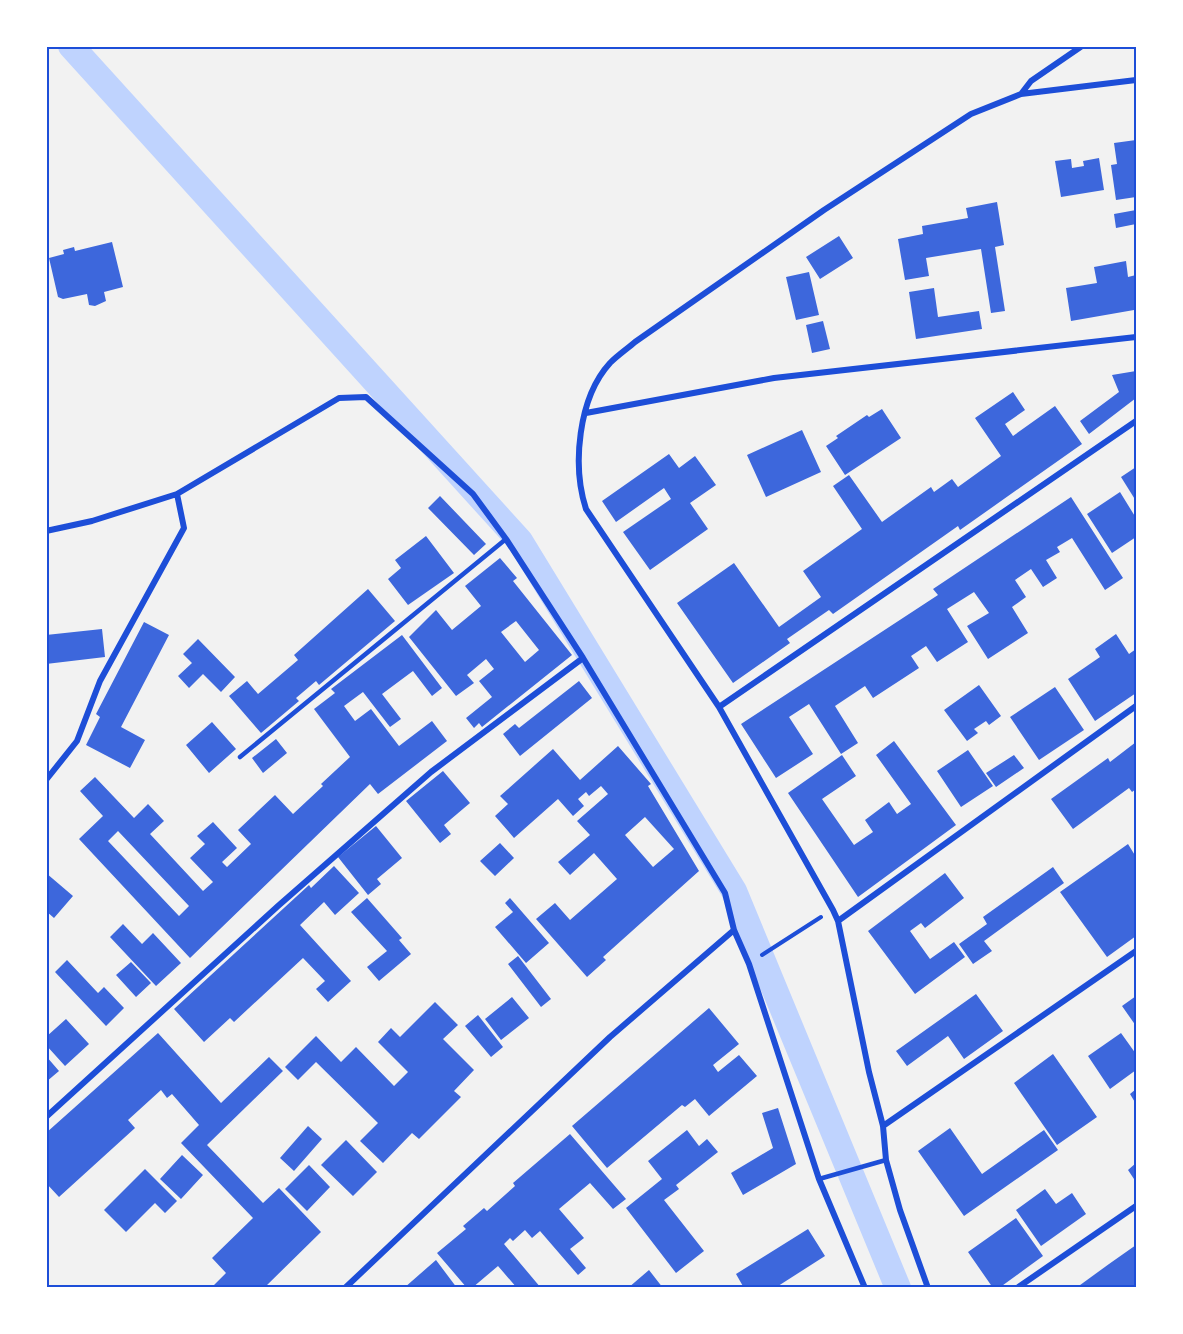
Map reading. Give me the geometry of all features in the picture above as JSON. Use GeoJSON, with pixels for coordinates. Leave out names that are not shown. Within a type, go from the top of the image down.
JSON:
{"type":"FeatureCollection","features":[{"type":"Feature","properties":{"kind":"street"},"geometry":{"type":"LineString","coordinates":[[1021,94],[1031,81],[1082,46]]}},
{"type":"Feature","properties":{"kind":"street"},"geometry":{"type":"LineString","coordinates":[[928,1287],[900,1210],[886,1160],[883,1126],[838,921],[718,707],[586,509],[579,486],[577,462],[586,413],[594,391],[609,364],[635,342],[824,210],[971,114],[1021,94],[1137,80]]}},
{"type":"Feature","properties":{"kind":"street"},"geometry":{"type":"LineString","coordinates":[[586,413],[774,378],[1137,337]]}},
{"type":"Feature","properties":{"kind":"street"},"geometry":{"type":"LineString","coordinates":[[46,531],[92,521],[177,494],[339,398],[366,397],[473,494],[506,539],[583,658],[725,893],[734,930],[749,964],[819,1179],[865,1287]]}},
{"type":"Feature","properties":{"kind":"street"},"geometry":{"type":"LineString","coordinates":[[718,707],[1137,421]]}},
{"type":"Feature","properties":{"kind":"street"},"geometry":{"type":"LineString","coordinates":[[46,780],[77,741],[100,681],[184,528],[177,494]]}},
{"type":"Feature","properties":{"kind":"street"},"geometry":{"type":"LineString","coordinates":[[46,1117],[278,906],[431,772],[583,658]]}},
{"type":"Feature","properties":{"kind":"street"},"geometry":{"type":"LineString","coordinates":[[838,921],[1137,706]]}},
{"type":"Feature","properties":{"kind":"street"},"geometry":{"type":"LineString","coordinates":[[345,1287],[610,1037],[734,930]]}},
{"type":"Feature","properties":{"kind":"street"},"geometry":{"type":"LineString","coordinates":[[883,1126],[1137,951]]}},
{"type":"Feature","properties":{"kind":"street"},"geometry":{"type":"LineString","coordinates":[[1017,1287],[1137,1206]]}},
{"type":"Feature","properties":{"kind":"lane"},"geometry":{"type":"LineString","coordinates":[[240,757],[506,539]]}},
{"type":"Feature","properties":{"kind":"lane"},"geometry":{"type":"LineString","coordinates":[[819,1179],[886,1160]]}},
{"type":"Feature","properties":{"kind":"path"},"geometry":{"type":"LineString","coordinates":[[749,964],[833,910]]}},
{"type":"Feature","properties":{"kind":"building"},"geometry":{"type":"Polygon","coordinates":[[[1136,140],[1136,197],[1116,200],[1111,165],[1117,164],[1114,143],[1136,140]]]}},
{"type":"Feature","properties":{"kind":"building"},"geometry":{"type":"Polygon","coordinates":[[[1099,158],[1104,190],[1061,197],[1055,161],[1071,159],[1072,168],[1084,166],[1083,161],[1099,158]]]}},
{"type":"Feature","properties":{"kind":"building"},"geometry":{"type":"Polygon","coordinates":[[[997,202],[1004,245],[995,247],[1005,311],[991,313],[981,249],[926,258],[929,276],[905,280],[898,239],[923,234],[922,226],[968,218],[966,208],[997,202]]]}},
{"type":"Feature","properties":{"kind":"building"},"geometry":{"type":"Polygon","coordinates":[[[1136,210],[1136,224],[1116,228],[1114,214],[1136,210]]]}},
{"type":"Feature","properties":{"kind":"building"},"geometry":{"type":"Polygon","coordinates":[[[839,236],[853,258],[820,279],[806,257],[839,236]]]}},
{"type":"Feature","properties":{"kind":"building"},"geometry":{"type":"Polygon","coordinates":[[[112,242],[123,287],[104,292],[106,301],[95,306],[89,305],[87,294],[63,299],[58,297],[49,258],[64,254],[63,250],[74,247],[75,251],[112,242]]]}},
{"type":"Feature","properties":{"kind":"building"},"geometry":{"type":"Polygon","coordinates":[[[1126,261],[1128,277],[1136,275],[1136,315],[1134,310],[1071,321],[1066,288],[1097,283],[1094,267],[1126,261]]]}},
{"type":"Feature","properties":{"kind":"building"},"geometry":{"type":"Polygon","coordinates":[[[809,272],[819,315],[796,320],[786,277],[809,272]]]}},
{"type":"Feature","properties":{"kind":"building"},"geometry":{"type":"Polygon","coordinates":[[[934,288],[938,317],[979,311],[982,329],[916,339],[909,292],[934,288]]]}},
{"type":"Feature","properties":{"kind":"building"},"geometry":{"type":"Polygon","coordinates":[[[823,321],[830,349],[812,353],[806,325],[823,321]]]}},
{"type":"Feature","properties":{"kind":"building"},"geometry":{"type":"Polygon","coordinates":[[[1136,371],[1136,398],[1089,434],[1080,421],[1119,392],[1112,375],[1136,371]]]}},
{"type":"Feature","properties":{"kind":"building"},"geometry":{"type":"Polygon","coordinates":[[[1013,392],[1025,410],[1005,424],[1013,436],[1055,406],[1082,444],[960,530],[958,526],[833,614],[829,610],[787,639],[790,643],[733,683],[677,603],[734,563],[779,627],[821,597],[803,571],[862,529],[833,486],[849,475],[882,522],[931,487],[934,492],[952,479],[958,487],[1001,456],[975,418],[1013,392]]]}},
{"type":"Feature","properties":{"kind":"building"},"geometry":{"type":"Polygon","coordinates":[[[882,409],[901,438],[845,475],[826,446],[838,438],[836,436],[867,415],[869,417],[882,409]]]}},
{"type":"Feature","properties":{"kind":"building"},"geometry":{"type":"Polygon","coordinates":[[[802,430],[821,472],[766,497],[747,455],[802,430]]]}},
{"type":"Feature","properties":{"kind":"building"},"geometry":{"type":"Polygon","coordinates":[[[669,454],[679,468],[695,456],[716,485],[690,503],[708,529],[650,570],[623,532],[671,499],[664,488],[616,522],[602,501],[669,454]]]}},
{"type":"Feature","properties":{"kind":"building"},"geometry":{"type":"Polygon","coordinates":[[[1136,467],[1136,501],[1121,477],[1136,467]]]}},
{"type":"Feature","properties":{"kind":"building"},"geometry":{"type":"Polygon","coordinates":[[[1120,492],[1136,518],[1136,537],[1112,553],[1087,514],[1120,492]]]}},
{"type":"Feature","properties":{"kind":"building"},"geometry":{"type":"Polygon","coordinates":[[[440,496],[486,544],[474,555],[428,508],[440,496]]]}},
{"type":"Feature","properties":{"kind":"building"},"geometry":{"type":"Polygon","coordinates":[[[1071,497],[1123,578],[1105,590],[1072,538],[1057,547],[1060,552],[1046,560],[1057,578],[1043,587],[1031,569],[1015,580],[1026,597],[1012,607],[1028,633],[988,659],[967,626],[989,613],[974,592],[947,609],[968,642],[937,662],[926,646],[911,656],[919,668],[873,698],[865,686],[835,706],[858,743],[841,754],[809,704],[789,717],[813,754],[776,778],[741,724],[938,595],[933,589],[1071,497]]]}},
{"type":"Feature","properties":{"kind":"building"},"geometry":{"type":"Polygon","coordinates":[[[426,536],[454,573],[408,605],[388,579],[401,568],[395,560],[426,536]]]}},
{"type":"Feature","properties":{"kind":"building"},"geometry":{"type":"Polygon","coordinates":[[[500,558],[517,578],[513,581],[572,655],[482,727],[479,723],[474,728],[466,718],[492,697],[479,681],[494,669],[486,659],[467,675],[474,683],[456,696],[409,637],[436,610],[452,630],[481,606],[465,586],[500,558]],[[516,621],[501,632],[525,662],[539,650],[516,621]]]}},
{"type":"Feature","properties":{"kind":"building"},"geometry":{"type":"Polygon","coordinates":[[[368,589],[395,621],[319,685],[316,681],[296,698],[299,701],[261,733],[229,696],[247,681],[258,694],[298,660],[294,655],[368,589]]]}},
{"type":"Feature","properties":{"kind":"building"},"geometry":{"type":"Polygon","coordinates":[[[144,622],[169,635],[121,727],[145,740],[130,768],[86,745],[100,717],[96,714],[144,622]]]}},
{"type":"Feature","properties":{"kind":"building"},"geometry":{"type":"Polygon","coordinates":[[[102,629],[105,657],[46,664],[46,635],[102,629]]]}},
{"type":"Feature","properties":{"kind":"building"},"geometry":{"type":"Polygon","coordinates":[[[1116,634],[1129,654],[1136,649],[1136,693],[1095,721],[1068,679],[1100,657],[1095,649],[1116,634]]]}},
{"type":"Feature","properties":{"kind":"building"},"geometry":{"type":"Polygon","coordinates":[[[402,635],[442,688],[432,696],[413,671],[382,694],[401,719],[390,727],[363,692],[344,706],[355,721],[371,709],[399,746],[432,721],[447,741],[378,794],[370,784],[190,958],[79,839],[103,816],[80,791],[95,777],[134,818],[148,804],[164,821],[150,834],[203,891],[213,882],[190,858],[205,844],[197,836],[213,822],[237,848],[222,862],[227,867],[251,844],[238,830],[275,795],[293,814],[350,757],[314,709],[335,693],[331,689],[402,635]],[[118,831],[108,841],[179,916],[189,906],[118,831]]]}},
{"type":"Feature","properties":{"kind":"building"},"geometry":{"type":"Polygon","coordinates":[[[198,639],[235,677],[221,692],[203,674],[189,688],[178,676],[192,663],[183,654],[198,639]]]}},
{"type":"Feature","properties":{"kind":"building"},"geometry":{"type":"Polygon","coordinates":[[[579,681],[592,698],[520,756],[503,734],[515,724],[519,728],[579,681]]]}},
{"type":"Feature","properties":{"kind":"building"},"geometry":{"type":"Polygon","coordinates":[[[979,685],[1001,716],[989,725],[986,721],[974,729],[978,733],[967,741],[944,710],[979,685]]]}},
{"type":"Feature","properties":{"kind":"building"},"geometry":{"type":"Polygon","coordinates":[[[1055,687],[1084,730],[1039,760],[1010,717],[1055,687]]]}},
{"type":"Feature","properties":{"kind":"building"},"geometry":{"type":"Polygon","coordinates":[[[212,722],[236,749],[209,773],[186,745],[212,722]]]}},
{"type":"Feature","properties":{"kind":"building"},"geometry":{"type":"Polygon","coordinates":[[[276,739],[287,753],[263,773],[252,758],[276,739]]]}},
{"type":"Feature","properties":{"kind":"building"},"geometry":{"type":"Polygon","coordinates":[[[894,741],[956,825],[858,897],[788,793],[842,755],[856,776],[822,799],[854,845],[873,832],[865,820],[889,802],[897,814],[911,804],[876,755],[894,741]]]}},
{"type":"Feature","properties":{"kind":"building"},"geometry":{"type":"Polygon","coordinates":[[[1136,742],[1136,789],[1132,792],[1129,788],[1073,829],[1051,799],[1108,758],[1110,762],[1136,742]]]}},
{"type":"Feature","properties":{"kind":"building"},"geometry":{"type":"Polygon","coordinates":[[[618,746],[651,784],[648,786],[699,871],[603,957],[606,960],[587,977],[536,919],[555,903],[570,920],[617,879],[594,853],[570,875],[558,862],[590,835],[577,821],[608,794],[601,786],[589,796],[586,792],[578,799],[584,806],[573,816],[558,799],[514,838],[495,816],[508,804],[500,796],[553,749],[580,780],[618,746]],[[645,817],[625,835],[653,867],[674,849],[645,817]]]}},
{"type":"Feature","properties":{"kind":"building"},"geometry":{"type":"Polygon","coordinates":[[[968,750],[993,786],[961,807],[937,771],[968,750]]]}},
{"type":"Feature","properties":{"kind":"building"},"geometry":{"type":"Polygon","coordinates":[[[1014,755],[1024,768],[996,787],[986,773],[1014,755]]]}},
{"type":"Feature","properties":{"kind":"building"},"geometry":{"type":"Polygon","coordinates":[[[443,771],[470,803],[444,825],[451,834],[440,843],[406,801],[443,771]]]}},
{"type":"Feature","properties":{"kind":"building"},"geometry":{"type":"Polygon","coordinates":[[[376,826],[402,858],[377,879],[381,884],[368,895],[338,857],[376,826]]]}},
{"type":"Feature","properties":{"kind":"building"},"geometry":{"type":"Polygon","coordinates":[[[500,843],[514,858],[495,876],[480,861],[500,843]]]}},
{"type":"Feature","properties":{"kind":"building"},"geometry":{"type":"Polygon","coordinates":[[[1128,844],[1136,857],[1136,936],[1107,957],[1060,892],[1128,844]]]}},
{"type":"Feature","properties":{"kind":"building"},"geometry":{"type":"Polygon","coordinates":[[[334,866],[359,893],[335,915],[324,902],[300,925],[351,981],[328,1002],[316,989],[325,981],[303,958],[234,1022],[230,1018],[204,1042],[174,1009],[309,885],[311,888],[334,866]]]}},
{"type":"Feature","properties":{"kind":"building"},"geometry":{"type":"Polygon","coordinates":[[[1053,867],[1064,883],[984,941],[992,951],[973,964],[959,944],[987,924],[983,917],[1053,867]]]}},
{"type":"Feature","properties":{"kind":"building"},"geometry":{"type":"Polygon","coordinates":[[[46,873],[73,896],[54,918],[46,911],[46,873]]]}},
{"type":"Feature","properties":{"kind":"building"},"geometry":{"type":"Polygon","coordinates":[[[945,873],[964,898],[925,928],[921,923],[910,931],[930,959],[954,942],[965,957],[915,994],[868,931],[945,873]]]}},
{"type":"Feature","properties":{"kind":"building"},"geometry":{"type":"Polygon","coordinates":[[[367,898],[402,938],[399,940],[411,954],[379,981],[367,967],[387,951],[351,912],[367,898]]]}},
{"type":"Feature","properties":{"kind":"building"},"geometry":{"type":"Polygon","coordinates":[[[510,898],[549,943],[526,963],[495,927],[513,912],[505,903],[510,898]]]}},
{"type":"Feature","properties":{"kind":"building"},"geometry":{"type":"Polygon","coordinates":[[[123,924],[142,944],[153,933],[181,963],[156,986],[110,937],[123,924]]]}},
{"type":"Feature","properties":{"kind":"building"},"geometry":{"type":"Polygon","coordinates":[[[518,956],[551,999],[541,1007],[508,964],[518,956]]]}},
{"type":"Feature","properties":{"kind":"building"},"geometry":{"type":"Polygon","coordinates":[[[67,960],[98,993],[104,987],[124,1008],[106,1026],[55,972],[67,960]]]}},
{"type":"Feature","properties":{"kind":"building"},"geometry":{"type":"Polygon","coordinates":[[[131,962],[151,983],[136,997],[116,975],[131,962]]]}},
{"type":"Feature","properties":{"kind":"building"},"geometry":{"type":"Polygon","coordinates":[[[976,994],[1003,1031],[964,1059],[948,1036],[907,1066],[896,1051],[976,994]]]}},
{"type":"Feature","properties":{"kind":"building"},"geometry":{"type":"Polygon","coordinates":[[[1136,996],[1136,1026],[1122,1006],[1136,996]]]}},
{"type":"Feature","properties":{"kind":"building"},"geometry":{"type":"Polygon","coordinates":[[[512,997],[529,1018],[501,1040],[485,1019],[512,997]]]}},
{"type":"Feature","properties":{"kind":"building"},"geometry":{"type":"Polygon","coordinates":[[[435,1002],[458,1025],[443,1039],[474,1070],[454,1091],[461,1097],[419,1139],[412,1133],[383,1163],[360,1141],[378,1123],[316,1062],[298,1080],[285,1067],[316,1036],[341,1062],[356,1047],[394,1086],[408,1072],[378,1042],[391,1028],[400,1037],[435,1002]]]}},
{"type":"Feature","properties":{"kind":"building"},"geometry":{"type":"Polygon","coordinates":[[[709,1008],[739,1044],[713,1065],[718,1072],[739,1055],[757,1076],[709,1116],[695,1099],[685,1107],[682,1105],[607,1168],[572,1126],[709,1008]]]}},
{"type":"Feature","properties":{"kind":"building"},"geometry":{"type":"Polygon","coordinates":[[[478,1015],[503,1047],[491,1057],[465,1026],[478,1015]]]}},
{"type":"Feature","properties":{"kind":"building"},"geometry":{"type":"Polygon","coordinates":[[[66,1019],[89,1044],[65,1066],[46,1045],[46,1037],[66,1019]]]}},
{"type":"Feature","properties":{"kind":"building"},"geometry":{"type":"Polygon","coordinates":[[[158,1033],[221,1103],[269,1057],[283,1071],[207,1145],[263,1203],[279,1188],[321,1232],[264,1288],[211,1288],[226,1273],[212,1258],[253,1218],[181,1143],[199,1125],[172,1094],[167,1098],[161,1090],[128,1120],[135,1128],[59,1197],[46,1183],[46,1133],[158,1033]]]}},
{"type":"Feature","properties":{"kind":"building"},"geometry":{"type":"Polygon","coordinates":[[[1121,1033],[1136,1054],[1136,1070],[1110,1089],[1088,1056],[1121,1033]]]}},
{"type":"Feature","properties":{"kind":"building"},"geometry":{"type":"Polygon","coordinates":[[[1053,1054],[1097,1117],[1057,1145],[1014,1083],[1053,1054]]]}},
{"type":"Feature","properties":{"kind":"building"},"geometry":{"type":"Polygon","coordinates":[[[46,1056],[59,1071],[46,1082],[46,1056]]]}},
{"type":"Feature","properties":{"kind":"building"},"geometry":{"type":"Polygon","coordinates":[[[1136,1089],[1136,1104],[1130,1094],[1136,1089]]]}},
{"type":"Feature","properties":{"kind":"building"},"geometry":{"type":"Polygon","coordinates":[[[778,1108],[796,1164],[743,1195],[731,1173],[773,1148],[762,1113],[778,1108]]]}},
{"type":"Feature","properties":{"kind":"building"},"geometry":{"type":"Polygon","coordinates":[[[308,1126],[322,1139],[294,1171],[280,1158],[308,1126]]]}},
{"type":"Feature","properties":{"kind":"building"},"geometry":{"type":"Polygon","coordinates":[[[950,1128],[982,1174],[1044,1130],[1058,1150],[964,1216],[918,1151],[950,1128]]]}},
{"type":"Feature","properties":{"kind":"building"},"geometry":{"type":"Polygon","coordinates":[[[687,1130],[699,1146],[707,1139],[718,1152],[676,1185],[679,1189],[664,1200],[704,1251],[676,1273],[626,1208],[662,1179],[648,1161],[687,1130]]]}},
{"type":"Feature","properties":{"kind":"building"},"geometry":{"type":"Polygon","coordinates":[[[570,1134],[626,1199],[613,1209],[590,1183],[559,1209],[584,1238],[570,1249],[586,1268],[578,1275],[540,1231],[532,1238],[525,1230],[513,1241],[510,1238],[504,1244],[541,1288],[517,1288],[498,1266],[472,1288],[467,1288],[437,1253],[466,1229],[463,1226],[484,1208],[487,1211],[515,1186],[513,1183],[570,1134]]]}},
{"type":"Feature","properties":{"kind":"building"},"geometry":{"type":"Polygon","coordinates":[[[346,1140],[377,1172],[353,1196],[321,1165],[346,1140]]]}},
{"type":"Feature","properties":{"kind":"building"},"geometry":{"type":"Polygon","coordinates":[[[182,1155],[203,1175],[181,1199],[160,1179],[182,1155]]]}},
{"type":"Feature","properties":{"kind":"building"},"geometry":{"type":"Polygon","coordinates":[[[1136,1163],[1136,1182],[1128,1170],[1136,1163]]]}},
{"type":"Feature","properties":{"kind":"building"},"geometry":{"type":"Polygon","coordinates":[[[309,1165],[330,1187],[307,1211],[285,1189],[309,1165]]]}},
{"type":"Feature","properties":{"kind":"building"},"geometry":{"type":"Polygon","coordinates":[[[145,1169],[177,1201],[165,1213],[155,1203],[126,1232],[104,1210],[145,1169]]]}},
{"type":"Feature","properties":{"kind":"building"},"geometry":{"type":"Polygon","coordinates":[[[1045,1189],[1056,1204],[1072,1193],[1086,1214],[1041,1246],[1016,1210],[1045,1189]]]}},
{"type":"Feature","properties":{"kind":"building"},"geometry":{"type":"Polygon","coordinates":[[[1016,1218],[1043,1256],[999,1288],[993,1288],[968,1252],[1016,1218]]]}},
{"type":"Feature","properties":{"kind":"building"},"geometry":{"type":"Polygon","coordinates":[[[808,1229],[825,1256],[775,1288],[744,1288],[736,1274],[808,1229]]]}},
{"type":"Feature","properties":{"kind":"building"},"geometry":{"type":"Polygon","coordinates":[[[1136,1245],[1136,1288],[1076,1288],[1109,1264],[1136,1245]]]}},
{"type":"Feature","properties":{"kind":"building"},"geometry":{"type":"Polygon","coordinates":[[[436,1260],[457,1288],[404,1288],[436,1260]]]}},
{"type":"Feature","properties":{"kind":"building"},"geometry":{"type":"Polygon","coordinates":[[[649,1270],[663,1288],[628,1288],[649,1270]]]}},
{"type":"Feature","properties":{"kind":"waterway"},"geometry":{"type":"LineString","coordinates":[[71,46],[520,541],[734,891],[898,1288]]}}]}
